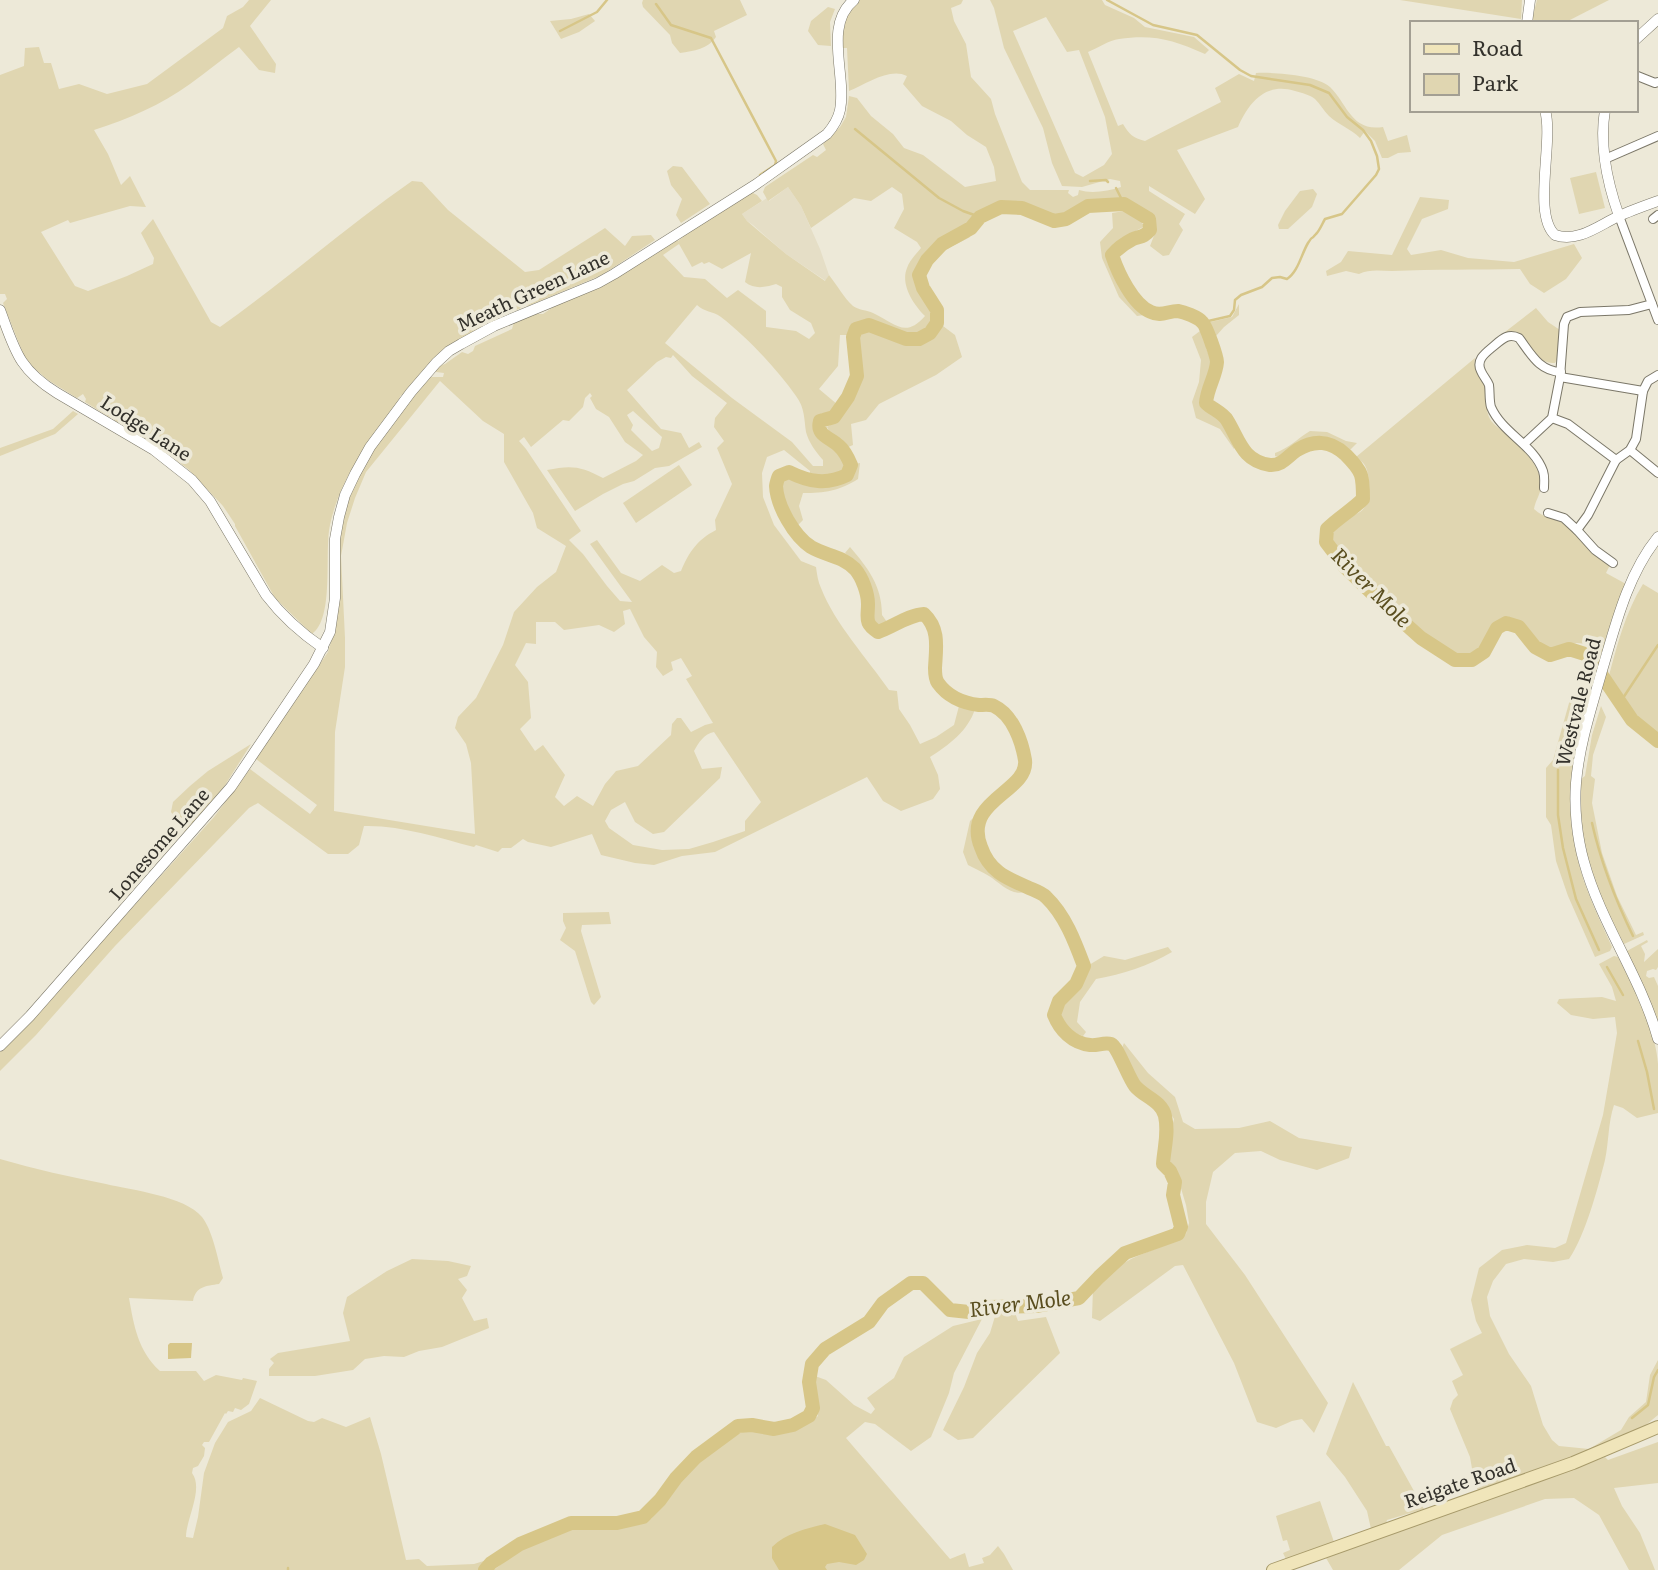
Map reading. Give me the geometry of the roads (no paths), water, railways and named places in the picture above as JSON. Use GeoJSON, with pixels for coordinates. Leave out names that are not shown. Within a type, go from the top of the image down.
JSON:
{"type":"FeatureCollection","features":[{"type":"Feature","properties":{"kind":"main road","name":"Reigate Road"},"geometry":{"type":"LineString","coordinates":[[1273,1570],[1573,1463],[1658,1427]]}},
{"type":"Feature","properties":{"kind":"street","name":"Meath Green Lane"},"geometry":{"type":"LineString","coordinates":[[323,648],[333,616],[335,539],[345,495],[369,449],[418,383],[449,351],[494,326],[614,274],[755,185],[827,134],[840,112],[838,30],[842,13],[854,0]]}},
{"type":"Feature","properties":{"kind":"street"},"geometry":{"type":"LineString","coordinates":[[1527,21],[1530,0]]}},
{"type":"Feature","properties":{"kind":"street"},"geometry":{"type":"LineString","coordinates":[[1637,38],[1658,19]]}},
{"type":"Feature","properties":{"kind":"street"},"geometry":{"type":"LineString","coordinates":[[1637,76],[1658,82]]}},
{"type":"Feature","properties":{"kind":"street"},"geometry":{"type":"LineString","coordinates":[[1545,112],[1548,125],[1545,213],[1551,231],[1561,237],[1577,236],[1658,201]]}},
{"type":"Feature","properties":{"kind":"street"},"geometry":{"type":"LineString","coordinates":[[1605,112],[1603,142],[1613,198],[1653,291],[1652,303],[1658,320]]}},
{"type":"Feature","properties":{"kind":"street"},"geometry":{"type":"LineString","coordinates":[[1605,159],[1658,136]]}},
{"type":"Feature","properties":{"kind":"street"},"geometry":{"type":"LineString","coordinates":[[1524,444],[1552,418],[1567,317],[1580,312],[1629,310],[1652,303]]}},
{"type":"Feature","properties":{"kind":"street","name":"Lodge Lane"},"geometry":{"type":"LineString","coordinates":[[0,310],[19,359],[29,372],[49,388],[154,450],[192,480],[210,501],[276,608],[302,633],[323,648]]}},
{"type":"Feature","properties":{"kind":"street"},"geometry":{"type":"LineString","coordinates":[[1544,488],[1543,471],[1538,461],[1502,423],[1491,406],[1489,387],[1479,369],[1480,358],[1500,340],[1513,335],[1519,338],[1542,367],[1550,371],[1643,391]]}},
{"type":"Feature","properties":{"kind":"street"},"geometry":{"type":"LineString","coordinates":[[1577,530],[1588,515],[1616,460],[1630,450],[1636,439],[1643,391],[1648,381],[1658,375]]}},
{"type":"Feature","properties":{"kind":"street"},"geometry":{"type":"LineString","coordinates":[[1552,418],[1568,424],[1616,460]]}},
{"type":"Feature","properties":{"kind":"street"},"geometry":{"type":"LineString","coordinates":[[1630,450],[1658,473]]}},
{"type":"Feature","properties":{"kind":"street"},"geometry":{"type":"LineString","coordinates":[[1548,513],[1564,518],[1595,550],[1613,563]]}},
{"type":"Feature","properties":{"kind":"street","name":"Westvale Road"},"geometry":{"type":"LineString","coordinates":[[1658,537],[1637,569],[1622,604],[1593,700],[1576,784],[1584,862],[1599,904],[1640,988],[1658,1039]]}},
{"type":"Feature","properties":{"kind":"street","name":"Lonesome Lane"},"geometry":{"type":"LineString","coordinates":[[0,1046],[30,1016],[231,788],[323,648]]}},
{"type":"Feature","properties":{"kind":"waterway"},"geometry":{"type":"LineString","coordinates":[[560,31],[597,12],[607,0]]}},
{"type":"Feature","properties":{"kind":"waterway"},"geometry":{"type":"LineString","coordinates":[[1107,0],[1153,25],[1197,35],[1251,76],[1310,85],[1329,93],[1347,117],[1363,130],[1377,156],[1379,169],[1376,175],[1342,214],[1325,219],[1308,243],[1291,276],[1287,279],[1272,278],[1262,287],[1235,300],[1230,316],[1204,322]]}},
{"type":"Feature","properties":{"kind":"waterway"},"geometry":{"type":"LineString","coordinates":[[656,4],[671,25],[711,38],[776,161],[775,165],[760,175]]}},
{"type":"Feature","properties":{"kind":"waterway"},"geometry":{"type":"LineString","coordinates":[[855,129],[939,198],[980,217]]}},
{"type":"Feature","properties":{"kind":"waterway"},"geometry":{"type":"LineString","coordinates":[[1090,181],[1108,182]]}},
{"type":"Feature","properties":{"kind":"waterway"},"geometry":{"type":"LineString","coordinates":[[1116,188],[1124,204]]}},
{"type":"Feature","properties":{"kind":"waterway","name":"River Mole"},"geometry":{"type":"LineString","coordinates":[[485,1570],[520,1544],[571,1523],[617,1523],[643,1517],[696,1457],[738,1426],[752,1425],[774,1429],[793,1425],[809,1416],[813,1408],[809,1382],[812,1364],[825,1349],[869,1322],[883,1303],[911,1283],[923,1283],[950,1310],[969,1312],[989,1307],[1036,1306],[1079,1298],[1125,1253],[1178,1234],[1181,1227],[1173,1195],[1175,1182],[1163,1164],[1167,1128],[1163,1111],[1135,1086],[1114,1046],[1090,1045],[1072,1039],[1063,1031],[1054,1015],[1059,1001],[1076,984],[1084,966],[1069,929],[1046,897],[999,873],[981,847],[978,831],[980,818],[1023,771],[1025,760],[1016,730],[1001,710],[994,706],[961,701],[951,696],[938,683],[935,674],[935,632],[924,614],[878,632],[871,626],[868,620],[867,595],[858,572],[850,564],[805,542],[788,520],[777,494],[779,477],[789,472],[818,481],[847,475],[851,465],[846,455],[822,433],[819,426],[820,421],[834,417],[848,397],[857,376],[853,337],[856,329],[869,325],[906,339],[919,339],[930,333],[937,323],[937,310],[923,288],[919,275],[927,260],[942,244],[971,228],[980,217],[1001,207],[1022,208],[1054,221],[1066,219],[1088,206],[1124,204],[1149,219],[1150,230],[1127,242],[1112,255],[1122,279],[1138,303],[1151,312],[1181,312],[1204,324],[1217,362],[1206,403],[1225,418],[1247,454],[1261,463],[1274,465],[1304,446],[1323,443],[1340,450],[1359,470],[1363,499],[1327,529],[1326,542],[1345,567],[1421,638],[1455,660],[1472,660],[1484,652],[1497,628],[1506,623],[1519,627],[1535,647],[1550,655],[1569,649],[1588,655],[1632,720],[1658,741]]}},
{"type":"Feature","properties":{"kind":"waterway"},"geometry":{"type":"LineString","coordinates":[[1619,701],[1658,645]]}},
{"type":"Feature","properties":{"kind":"waterway"},"geometry":{"type":"LineString","coordinates":[[1558,770],[1558,815],[1563,848],[1576,899],[1599,950]]}},
{"type":"Feature","properties":{"kind":"waterway"},"geometry":{"type":"LineString","coordinates":[[1592,823],[1609,881],[1633,936]]}},
{"type":"Feature","properties":{"kind":"waterway"},"geometry":{"type":"LineString","coordinates":[[1607,967],[1623,995]]}},
{"type":"Feature","properties":{"kind":"waterway"},"geometry":{"type":"LineString","coordinates":[[1638,1041],[1654,1109]]}},
{"type":"Feature","properties":{"kind":"waterway"},"geometry":{"type":"LineString","coordinates":[[1632,1418],[1648,1405],[1658,1370]]}}]}
